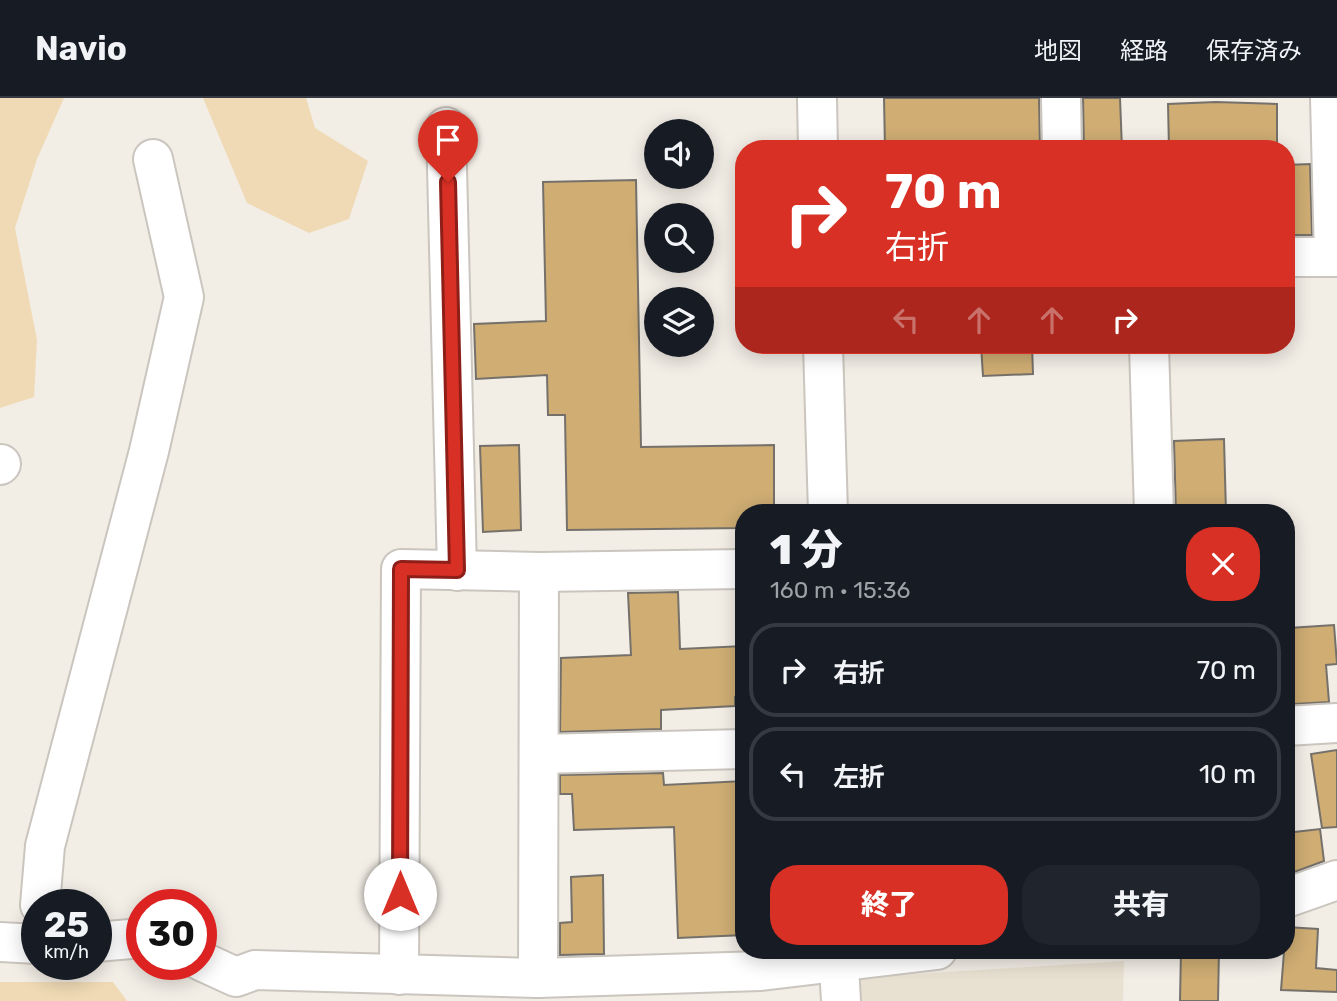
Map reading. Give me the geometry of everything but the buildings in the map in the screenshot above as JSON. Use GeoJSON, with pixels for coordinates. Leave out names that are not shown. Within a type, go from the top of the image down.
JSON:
{"type":"FeatureCollection","features":[{"type":"Feature","properties":{"kind":"street"},"geometry":{"type":"LineString","coordinates":[[817,98],[818,140]]}},
{"type":"Feature","properties":{"kind":"street"},"geometry":{"type":"LineString","coordinates":[[1061,98],[1062,140]]}},
{"type":"Feature","properties":{"kind":"street"},"geometry":{"type":"LineString","coordinates":[[1295,257],[1336,257],[1330,98]]}},
{"type":"Feature","properties":{"kind":"street"},"geometry":{"type":"LineString","coordinates":[[446,127],[457,570]]}},
{"type":"Feature","properties":{"kind":"street"},"geometry":{"type":"LineString","coordinates":[[41,889],[45,846],[149,451],[184,297],[153,159]]}},
{"type":"Feature","properties":{"kind":"street"},"geometry":{"type":"LineString","coordinates":[[823,354],[828,504]]}},
{"type":"Feature","properties":{"kind":"street"},"geometry":{"type":"LineString","coordinates":[[1149,354],[1153,504]]}},
{"type":"Feature","properties":{"kind":"street"},"geometry":{"type":"LineString","coordinates":[[400,975],[401,569],[539,572],[735,569]]}},
{"type":"Feature","properties":{"kind":"street"},"geometry":{"type":"LineString","coordinates":[[538,978],[539,572]]}},
{"type":"Feature","properties":{"kind":"street"},"geometry":{"type":"LineString","coordinates":[[1295,725],[1337,723]]}},
{"type":"Feature","properties":{"kind":"street"},"geometry":{"type":"LineString","coordinates":[[539,754],[735,749]]}},
{"type":"Feature","properties":{"kind":"street"},"geometry":{"type":"LineString","coordinates":[[1295,895],[1337,880]]}},
{"type":"Feature","properties":{"kind":"street"},"geometry":{"type":"LineString","coordinates":[[0,942],[21,943]]}},
{"type":"Feature","properties":{"kind":"street"},"geometry":{"type":"LineString","coordinates":[[217,974],[236,989],[255,970],[538,978],[761,971],[823,959]]}},
{"type":"Feature","properties":{"kind":"street"},"geometry":{"type":"LineString","coordinates":[[838,959],[841,1001]]}},
{"type":"Feature","properties":{"kind":"shaded area"},"geometry":{"type":"Polygon","coordinates":[[[0,98],[64,98],[37,159],[15,228],[37,340],[34,397],[0,408],[0,98]]]}},
{"type":"Feature","properties":{"kind":"shaded area"},"geometry":{"type":"Polygon","coordinates":[[[203,98],[306,98],[315,128],[368,161],[349,219],[309,233],[247,203],[203,98]]]}},
{"type":"Feature","properties":{"kind":"shaded area"},"geometry":{"type":"Polygon","coordinates":[[[1124,961],[1123,1001],[852,1001],[850,978],[1124,961]]]}},
{"type":"Feature","properties":{"kind":"shaded area"},"geometry":{"type":"Polygon","coordinates":[[[0,982],[113,982],[127,1001],[0,1001],[0,982]]]}},
{"type":"Feature","properties":{"kind":"route"},"geometry":{"type":"LineString","coordinates":[[400,894],[401,569],[457,570],[448,182]]}}]}
